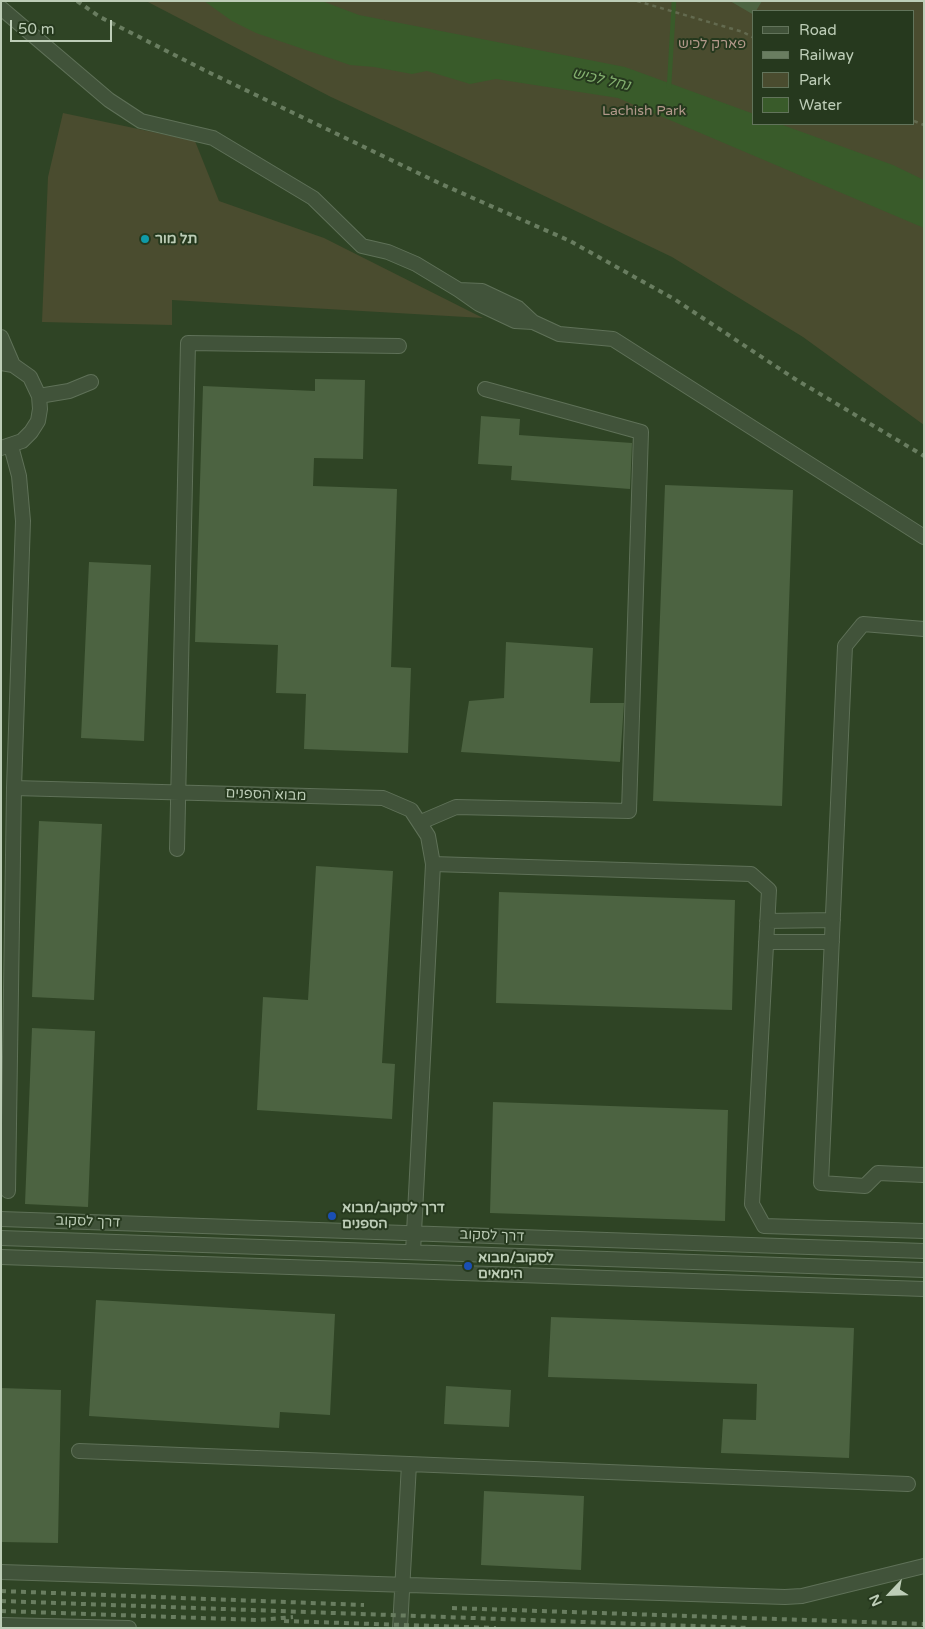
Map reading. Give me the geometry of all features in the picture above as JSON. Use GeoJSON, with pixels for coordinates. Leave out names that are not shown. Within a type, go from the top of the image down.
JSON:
{"type":"FeatureCollection","features":[{"type":"Feature","properties":{"kind":"street"},"geometry":{"type":"LineString","coordinates":[[1,8],[109,100],[142,121],[214,138],[313,198],[362,246],[388,252],[402,258],[460,290],[482,291],[518,308],[533,322],[559,334],[613,339],[924,537]]}},
{"type":"Feature","properties":{"kind":"street"},"geometry":{"type":"LineString","coordinates":[[1,337],[7,364],[30,378],[39,396],[40,409],[38,421],[31,432],[22,441],[6,447],[19,476],[22,514],[14,788],[8,1191]]}},
{"type":"Feature","properties":{"kind":"street"},"geometry":{"type":"LineString","coordinates":[[177,849],[188,343],[399,346]]}},
{"type":"Feature","properties":{"kind":"street"},"geometry":{"type":"LineString","coordinates":[[39,396],[69,391],[91,382]]}},
{"type":"Feature","properties":{"kind":"street"},"geometry":{"type":"LineString","coordinates":[[421,822],[456,807],[628,811],[641,432],[485,389]]}},
{"type":"Feature","properties":{"kind":"street"},"geometry":{"type":"LineString","coordinates":[[924,629],[863,624],[845,646],[821,1183],[865,1186],[878,1173],[924,1175]]}},
{"type":"Feature","properties":{"kind":"street","name":"מבוא הספנים"},"geometry":{"type":"LineString","coordinates":[[14,788],[383,798],[411,810],[421,822],[428,836],[433,864],[413,1252]]}},
{"type":"Feature","properties":{"kind":"street"},"geometry":{"type":"LineString","coordinates":[[433,864],[751,874],[769,890],[752,1204],[764,1226],[924,1231]]}},
{"type":"Feature","properties":{"kind":"street"},"geometry":{"type":"LineString","coordinates":[[767,921],[833,920]]}},
{"type":"Feature","properties":{"kind":"street"},"geometry":{"type":"LineString","coordinates":[[766,942],[832,942]]}},
{"type":"Feature","properties":{"kind":"street","name":"דרך לסקוב"},"geometry":{"type":"LineString","coordinates":[[1,1219],[924,1251]]}},
{"type":"Feature","properties":{"kind":"street","name":"דרך לסקוב"},"geometry":{"type":"LineString","coordinates":[[1,1238],[924,1270]]}},
{"type":"Feature","properties":{"kind":"street"},"geometry":{"type":"LineString","coordinates":[[1,1258],[924,1289]]}},
{"type":"Feature","properties":{"kind":"street"},"geometry":{"type":"LineString","coordinates":[[79,1451],[908,1484]]}},
{"type":"Feature","properties":{"kind":"street"},"geometry":{"type":"LineString","coordinates":[[400,1628],[409,1464]]}},
{"type":"Feature","properties":{"kind":"street"},"geometry":{"type":"LineString","coordinates":[[1,1572],[403,1586],[802,1596],[924,1566]]}},
{"type":"Feature","properties":{"kind":"street"},"geometry":{"type":"LineString","coordinates":[[1,1625],[129,1628]]}},
{"type":"Feature","properties":{"kind":"path"},"geometry":{"type":"LineString","coordinates":[[637,1],[743,32],[752,37]]}},
{"type":"Feature","properties":{"kind":"green space","name":"Lachish Park"},"geometry":{"type":"Polygon","coordinates":[[[146,1],[924,1],[924,425],[803,337],[672,257],[486,168],[331,97],[146,1]]]}},
{"type":"Feature","properties":{"kind":"green space"},"geometry":{"type":"Polygon","coordinates":[[[63,113],[195,141],[219,201],[324,238],[483,318],[172,300],[172,325],[42,322],[48,177],[63,113]]]}},
{"type":"Feature","properties":{"kind":"water","name":"נחל לכיש"},"geometry":{"type":"Polygon","coordinates":[[[204,1],[322,1],[359,15],[625,67],[752,113],[752,125],[783,125],[893,165],[924,180],[924,228],[618,98],[496,79],[470,84],[427,71],[412,74],[350,65],[256,33],[232,21],[204,1]]]}},
{"type":"Feature","properties":{"kind":"building"},"geometry":{"type":"Polygon","coordinates":[[[730,1],[762,1],[757,10],[752,10],[752,14],[730,1]]]}},
{"type":"Feature","properties":{"kind":"building"},"geometry":{"type":"Polygon","coordinates":[[[315,379],[365,380],[363,459],[314,458],[313,486],[397,489],[391,667],[411,668],[408,753],[304,749],[306,694],[276,693],[278,645],[195,642],[203,386],[315,391],[315,379]]]}},
{"type":"Feature","properties":{"kind":"building"},"geometry":{"type":"Polygon","coordinates":[[[481,416],[520,419],[519,435],[632,443],[630,489],[511,480],[512,466],[478,464],[481,416]]]}},
{"type":"Feature","properties":{"kind":"building"},"geometry":{"type":"Polygon","coordinates":[[[665,485],[793,490],[782,806],[653,801],[665,485]]]}},
{"type":"Feature","properties":{"kind":"building"},"geometry":{"type":"Polygon","coordinates":[[[89,562],[151,565],[144,741],[81,738],[89,562]]]}},
{"type":"Feature","properties":{"kind":"building"},"geometry":{"type":"Polygon","coordinates":[[[506,642],[593,648],[590,703],[624,703],[620,762],[461,752],[469,701],[504,698],[506,642]]]}},
{"type":"Feature","properties":{"kind":"building"},"geometry":{"type":"Polygon","coordinates":[[[39,821],[102,824],[94,1000],[32,997],[39,821]]]}},
{"type":"Feature","properties":{"kind":"building"},"geometry":{"type":"Polygon","coordinates":[[[316,866],[393,871],[382,1063],[395,1064],[392,1119],[257,1110],[263,997],[308,1000],[316,866]]]}},
{"type":"Feature","properties":{"kind":"building"},"geometry":{"type":"Polygon","coordinates":[[[499,892],[735,900],[732,1010],[496,1003],[499,892]]]}},
{"type":"Feature","properties":{"kind":"building"},"geometry":{"type":"Polygon","coordinates":[[[32,1028],[95,1031],[88,1207],[25,1204],[32,1028]]]}},
{"type":"Feature","properties":{"kind":"building"},"geometry":{"type":"Polygon","coordinates":[[[493,1102],[728,1110],[725,1221],[490,1213],[493,1102]]]}},
{"type":"Feature","properties":{"kind":"building"},"geometry":{"type":"Polygon","coordinates":[[[96,1300],[335,1314],[330,1415],[280,1412],[279,1428],[89,1416],[96,1300]]]}},
{"type":"Feature","properties":{"kind":"building"},"geometry":{"type":"Polygon","coordinates":[[[551,1317],[854,1328],[849,1458],[721,1453],[723,1419],[756,1420],[757,1384],[548,1377],[551,1317]]]}},
{"type":"Feature","properties":{"kind":"building"},"geometry":{"type":"Polygon","coordinates":[[[446,1386],[511,1390],[509,1427],[444,1424],[446,1386]]]}},
{"type":"Feature","properties":{"kind":"building"},"geometry":{"type":"Polygon","coordinates":[[[1,1388],[61,1390],[58,1543],[1,1542],[1,1388]]]}},
{"type":"Feature","properties":{"kind":"building"},"geometry":{"type":"Polygon","coordinates":[[[484,1491],[584,1496],[581,1570],[481,1565],[484,1491]]]}},
{"type":"Feature","properties":{"kind":"waterway"},"geometry":{"type":"LineString","coordinates":[[669,87],[674,1]]}},
{"type":"Feature","properties":{"kind":"railway"},"geometry":{"type":"LineString","coordinates":[[77,1],[100,17],[206,71],[439,183],[570,241],[674,299],[795,379],[924,456]]}},
{"type":"Feature","properties":{"kind":"railway"},"geometry":{"type":"LineString","coordinates":[[1,1591],[364,1605]]}},
{"type":"Feature","properties":{"kind":"railway"},"geometry":{"type":"LineString","coordinates":[[1,1601],[750,1628]]}},
{"type":"Feature","properties":{"kind":"railway"},"geometry":{"type":"LineString","coordinates":[[452,1608],[924,1624]]}},
{"type":"Feature","properties":{"kind":"railway"},"geometry":{"type":"LineString","coordinates":[[1,1611],[259,1620],[293,1617]]}},
{"type":"Feature","properties":{"kind":"railway"},"geometry":{"type":"LineString","coordinates":[[284,1621],[496,1628]]}},
{"type":"Feature","properties":{"kind":"place","name":"תל מור"},"geometry":{"type":"Point","coordinates":[145,239]}},
{"type":"Feature","properties":{"kind":"place","name":"דרך לסקוב/מבוא הספנים"},"geometry":{"type":"Point","coordinates":[332,1216]}},
{"type":"Feature","properties":{"kind":"place","name":"לסקוב/מבוא הימאים"},"geometry":{"type":"Point","coordinates":[468,1266]}},
{"type":"Feature","properties":{"kind":"park label","name":"פארק לכיש"},"geometry":{"type":"Point","coordinates":[712,44]}}]}
